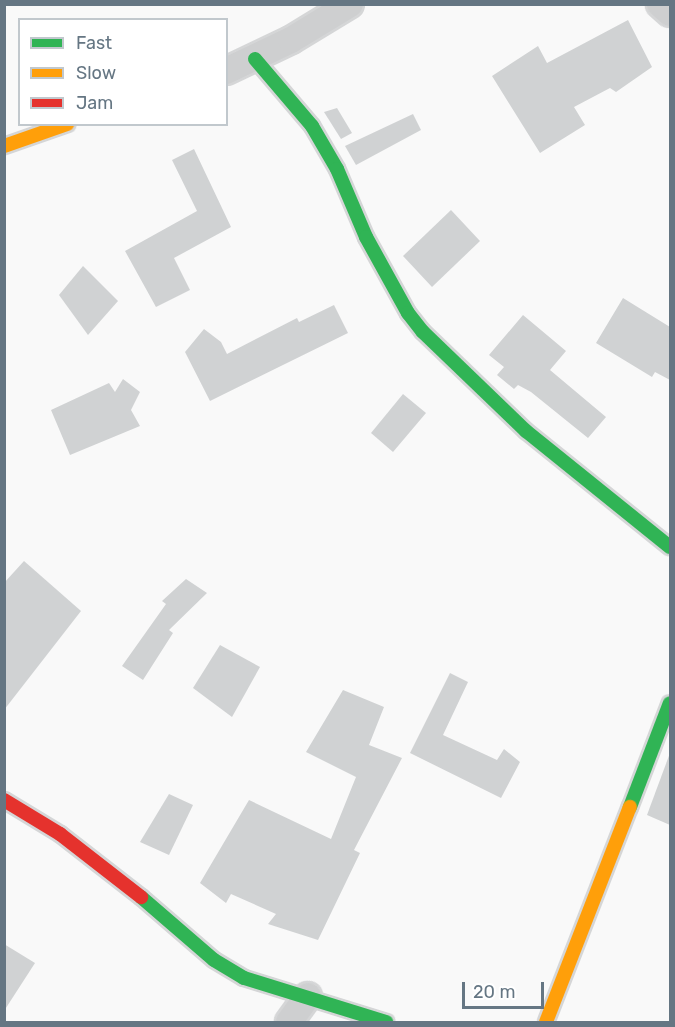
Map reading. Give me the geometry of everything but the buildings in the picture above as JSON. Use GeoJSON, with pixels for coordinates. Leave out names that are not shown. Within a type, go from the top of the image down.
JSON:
{"type":"FeatureCollection","features":[{"type":"Feature","properties":{"kind":"street"},"geometry":{"type":"LineString","coordinates":[[228,70],[255,59],[350,4]]}},
{"type":"Feature","properties":{"kind":"street"},"geometry":{"type":"LineString","coordinates":[[660,4],[670,13]]}},
{"type":"Feature","properties":{"kind":"street"},"geometry":{"type":"LineString","coordinates":[[255,59],[312,126],[337,169],[366,237],[408,313],[423,332],[526,431],[670,547]]}},
{"type":"Feature","properties":{"kind":"street"},"geometry":{"type":"LineString","coordinates":[[4,146],[62,126]]}},
{"type":"Feature","properties":{"kind":"street"},"geometry":{"type":"LineString","coordinates":[[546,1023],[670,703]]}},
{"type":"Feature","properties":{"kind":"street"},"geometry":{"type":"LineString","coordinates":[[4,800],[69,841],[168,918],[214,960],[244,978],[308,996],[386,1023]]}},
{"type":"Feature","properties":{"kind":"street"},"geometry":{"type":"LineString","coordinates":[[289,1023],[308,996]]}},
{"type":"Feature","properties":{"kind":"traffic: fast"},"geometry":{"type":"LineString","coordinates":[[255,59],[312,126],[337,169],[366,237],[408,313],[423,332],[526,431],[670,547]]}},
{"type":"Feature","properties":{"kind":"traffic: fast"},"geometry":{"type":"LineString","coordinates":[[630,807],[670,703]]}},
{"type":"Feature","properties":{"kind":"traffic: fast"},"geometry":{"type":"LineString","coordinates":[[141,897],[214,960],[244,978],[386,1022]]}},
{"type":"Feature","properties":{"kind":"traffic: slow"},"geometry":{"type":"LineString","coordinates":[[4,146],[61,126]]}},
{"type":"Feature","properties":{"kind":"traffic: slow"},"geometry":{"type":"LineString","coordinates":[[546,1022],[630,807]]}},
{"type":"Feature","properties":{"kind":"traffic: jam"},"geometry":{"type":"LineString","coordinates":[[4,800],[60,834],[141,897]]}}]}
